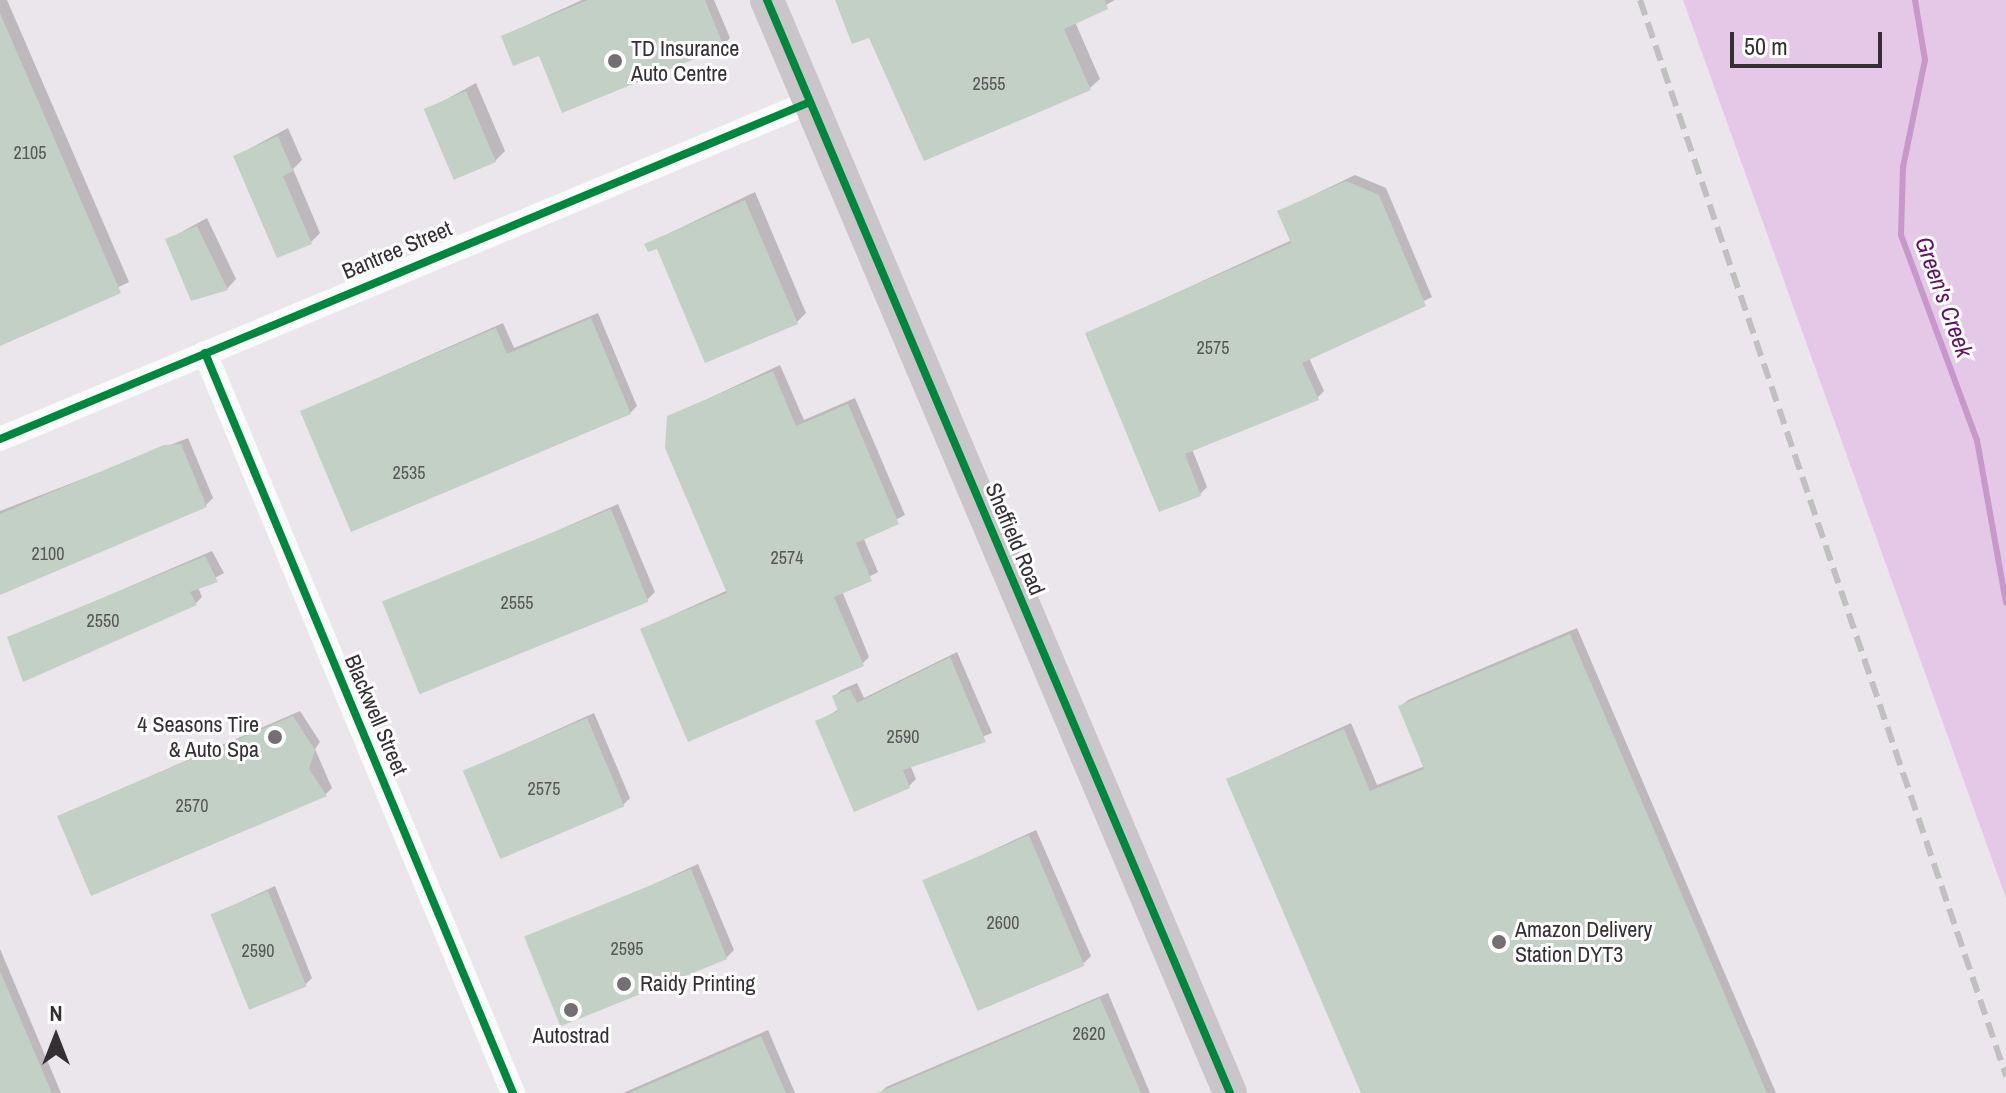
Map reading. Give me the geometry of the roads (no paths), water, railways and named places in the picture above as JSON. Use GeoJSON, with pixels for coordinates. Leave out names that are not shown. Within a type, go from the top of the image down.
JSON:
{"type":"FeatureCollection","features":[{"type":"Feature","properties":{"kind":"street","name":"Sheffield Road"},"geometry":{"type":"LineString","coordinates":[[767,0],[1230,1093]]}},
{"type":"Feature","properties":{"kind":"street","name":"Bantree Street"},"geometry":{"type":"LineString","coordinates":[[0,439],[810,102]]}},
{"type":"Feature","properties":{"kind":"street","name":"Blackwell Street"},"geometry":{"type":"LineString","coordinates":[[205,353],[513,1093]]}},
{"type":"Feature","properties":{"kind":"waterway","name":"Green's Creek"},"geometry":{"type":"LineString","coordinates":[[1915,0],[1925,60],[1903,167],[1901,235],[1977,440],[2006,602]]}},
{"type":"Feature","properties":{"kind":"railway"},"geometry":{"type":"LineString","coordinates":[[1640,0],[2006,1076]]}},
{"type":"Feature","properties":{"kind":"place","name":"TD Insurance Auto Centre"},"geometry":{"type":"Point","coordinates":[615,61]}},
{"type":"Feature","properties":{"kind":"place","name":"4 Seasons Tire & Auto Spa"},"geometry":{"type":"Point","coordinates":[275,737]}},
{"type":"Feature","properties":{"kind":"place","name":"Amazon Delivery Station DYT3"},"geometry":{"type":"Point","coordinates":[1499,942]}},
{"type":"Feature","properties":{"kind":"place","name":"Raidy Printing"},"geometry":{"type":"Point","coordinates":[624,984]}},
{"type":"Feature","properties":{"kind":"place","name":"Autostrad"},"geometry":{"type":"Point","coordinates":[571,1010]}}]}
